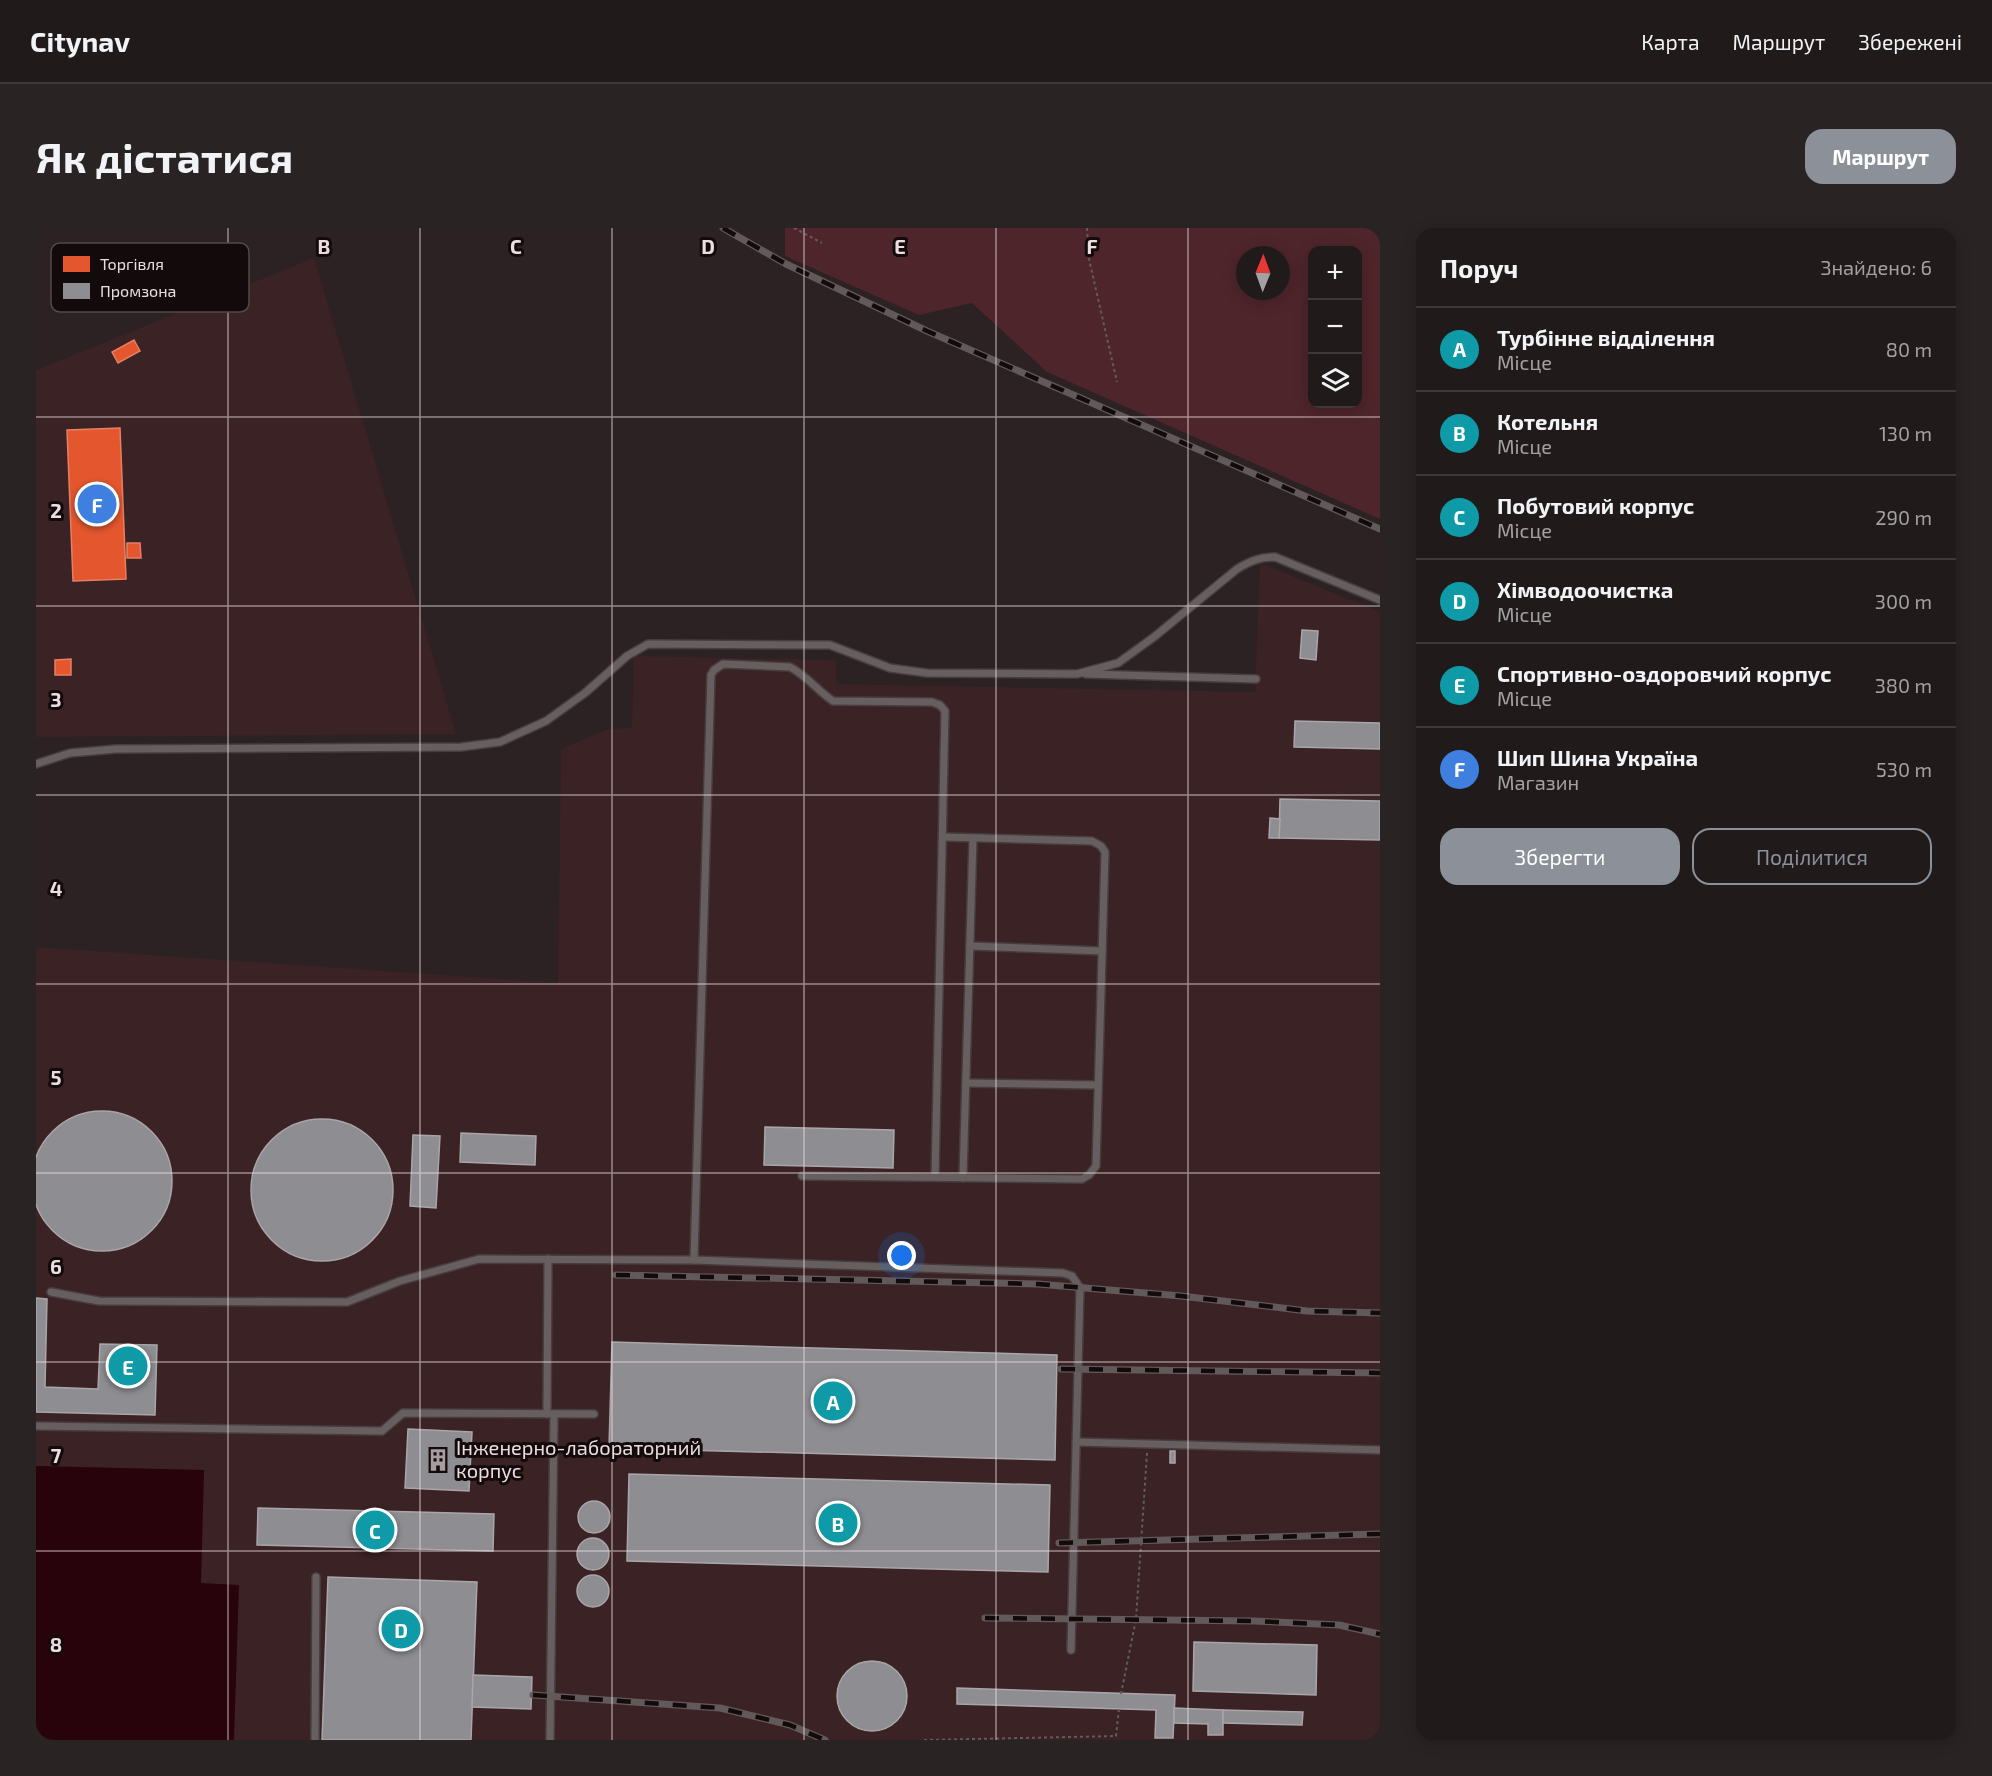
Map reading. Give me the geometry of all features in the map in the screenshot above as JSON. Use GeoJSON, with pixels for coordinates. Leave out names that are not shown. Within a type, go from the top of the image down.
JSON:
{"type":"FeatureCollection","features":[{"type":"Feature","properties":{"kind":"lane"},"geometry":{"type":"LineString","coordinates":[[1077,674],[1118,663],[1154,638],[1237,569],[1249,561],[1263,557],[1275,557],[1380,600]]}},
{"type":"Feature","properties":{"kind":"lane"},"geometry":{"type":"LineString","coordinates":[[36,764],[70,753],[116,749],[461,747],[500,742],[546,721],[585,693],[627,656],[648,644],[830,645],[890,668],[927,674],[1077,674],[1256,679]]}},
{"type":"Feature","properties":{"kind":"lane"},"geometry":{"type":"LineString","coordinates":[[694,1260],[711,687],[714,670],[723,664],[790,667],[800,672],[833,701],[932,702],[940,705],[945,711],[935,1178]]}},
{"type":"Feature","properties":{"kind":"lane"},"geometry":{"type":"LineString","coordinates":[[802,1176],[1082,1179],[1089,1175],[1096,1166],[1105,852],[1101,846],[1092,841],[943,837]]}},
{"type":"Feature","properties":{"kind":"lane"},"geometry":{"type":"LineString","coordinates":[[963,1178],[973,838]]}},
{"type":"Feature","properties":{"kind":"lane"},"geometry":{"type":"LineString","coordinates":[[970,946],[1102,951]]}},
{"type":"Feature","properties":{"kind":"lane"},"geometry":{"type":"LineString","coordinates":[[966,1083],[1098,1085]]}},
{"type":"Feature","properties":{"kind":"lane"},"geometry":{"type":"LineString","coordinates":[[51,1292],[99,1301],[347,1302],[400,1281],[479,1259],[694,1260],[1063,1273],[1072,1276],[1080,1288],[1071,1650]]}},
{"type":"Feature","properties":{"kind":"lane"},"geometry":{"type":"LineString","coordinates":[[548,1259],[551,1414],[550,1740]]}},
{"type":"Feature","properties":{"kind":"lane"},"geometry":{"type":"LineString","coordinates":[[36,1426],[382,1431],[403,1413],[594,1414]]}},
{"type":"Feature","properties":{"kind":"lane"},"geometry":{"type":"LineString","coordinates":[[1076,1442],[1380,1450]]}},
{"type":"Feature","properties":{"kind":"lane"},"geometry":{"type":"LineString","coordinates":[[315,1740],[316,1577]]}},
{"type":"Feature","properties":{"kind":"path"},"geometry":{"type":"LineString","coordinates":[[794,228],[822,243]]}},
{"type":"Feature","properties":{"kind":"path"},"geometry":{"type":"LineString","coordinates":[[1086,228],[1089,260],[1117,382]]}},
{"type":"Feature","properties":{"kind":"path"},"geometry":{"type":"LineString","coordinates":[[1121,1694],[1136,1619],[1148,1444]]}},
{"type":"Feature","properties":{"kind":"path"},"geometry":{"type":"LineString","coordinates":[[924,1740],[1116,1736],[1119,1709]]}},
{"type":"Feature","properties":{"kind":"shaded area"},"geometry":{"type":"Polygon","coordinates":[[[785,228],[1380,228],[1380,519],[1047,372],[972,303],[919,315],[785,256],[785,228]]]}},
{"type":"Feature","properties":{"kind":"shaded area"},"geometry":{"type":"Polygon","coordinates":[[[314,258],[456,734],[36,737],[36,370],[180,312],[249,312],[249,284],[314,258]]]}},
{"type":"Feature","properties":{"kind":"shaded area"},"geometry":{"type":"Polygon","coordinates":[[[1260,563],[1380,612],[1380,1740],[36,1740],[36,947],[558,983],[561,749],[608,729],[632,728],[634,656],[836,660],[836,684],[1255,692],[1260,563]]]}},
{"type":"Feature","properties":{"kind":"shaded area"},"geometry":{"type":"Polygon","coordinates":[[[36,1466],[204,1470],[201,1583],[239,1585],[234,1740],[36,1740],[36,1466]]]}},
{"type":"Feature","properties":{"kind":"building: Торгівля"},"geometry":{"type":"Polygon","coordinates":[[[134,340],[140,351],[118,363],[112,352],[134,340]]]}},
{"type":"Feature","properties":{"kind":"building: Торгівля"},"geometry":{"type":"Polygon","coordinates":[[[120,428],[126,579],[73,581],[67,430],[120,428]]]}},
{"type":"Feature","properties":{"kind":"building: Торгівля"},"geometry":{"type":"Polygon","coordinates":[[[127,543],[140,543],[141,558],[127,558],[127,543]]]}},
{"type":"Feature","properties":{"kind":"building: Торгівля"},"geometry":{"type":"Polygon","coordinates":[[[71,659],[71,675],[55,675],[55,660],[71,659]]]}},
{"type":"Feature","properties":{"kind":"building: Промзона"},"geometry":{"type":"Polygon","coordinates":[[[1302,630],[1318,631],[1316,660],[1300,658],[1302,630]]]}},
{"type":"Feature","properties":{"kind":"building: Промзона"},"geometry":{"type":"Polygon","coordinates":[[[1295,721],[1380,723],[1380,749],[1294,747],[1295,721]]]}},
{"type":"Feature","properties":{"kind":"building: Промзона"},"geometry":{"type":"Polygon","coordinates":[[[1280,799],[1380,801],[1380,840],[1279,838],[1280,799]]]}},
{"type":"Feature","properties":{"kind":"building: Промзона"},"geometry":{"type":"Polygon","coordinates":[[[1270,818],[1280,819],[1279,838],[1269,838],[1270,818]]]}},
{"type":"Feature","properties":{"kind":"building: Промзона"},"geometry":{"type":"Polygon","coordinates":[[[102,1111],[129,1117],[141,1123],[151,1132],[160,1142],[166,1154],[172,1181],[166,1208],[160,1220],[151,1230],[141,1239],[129,1245],[102,1251],[75,1245],[63,1239],[53,1230],[44,1220],[38,1208],[32,1181],[38,1154],[44,1142],[53,1132],[63,1123],[75,1117],[102,1111]]]}},
{"type":"Feature","properties":{"kind":"building: Промзона"},"geometry":{"type":"Polygon","coordinates":[[[322,1119],[349,1124],[373,1139],[388,1163],[393,1190],[388,1217],[373,1241],[349,1256],[322,1261],[295,1256],[271,1241],[256,1217],[251,1190],[256,1163],[271,1139],[295,1124],[322,1119]]]}},
{"type":"Feature","properties":{"kind":"building: Промзона"},"geometry":{"type":"Polygon","coordinates":[[[765,1127],[894,1130],[893,1168],[764,1165],[765,1127]]]}},
{"type":"Feature","properties":{"kind":"building: Промзона"},"geometry":{"type":"Polygon","coordinates":[[[461,1133],[536,1136],[535,1165],[460,1162],[461,1133]]]}},
{"type":"Feature","properties":{"kind":"building: Промзона"},"geometry":{"type":"Polygon","coordinates":[[[413,1135],[440,1136],[436,1208],[410,1206],[413,1135]]]}},
{"type":"Feature","properties":{"kind":"building: Промзона"},"geometry":{"type":"Polygon","coordinates":[[[36,1298],[47,1299],[45,1387],[98,1389],[100,1344],[157,1345],[155,1415],[36,1412],[36,1298]]]}},
{"type":"Feature","properties":{"kind":"building: Промзона"},"geometry":{"type":"Polygon","coordinates":[[[612,1342],[1057,1355],[1055,1460],[609,1448],[612,1342]]]}},
{"type":"Feature","properties":{"kind":"building: Промзона","name":"Інженерно-лабораторний корпус"},"geometry":{"type":"Polygon","coordinates":[[[408,1429],[472,1432],[469,1491],[405,1488],[408,1429]]]}},
{"type":"Feature","properties":{"kind":"building: Промзона"},"geometry":{"type":"Polygon","coordinates":[[[1170,1451],[1175,1451],[1175,1463],[1170,1463],[1170,1451]]]}},
{"type":"Feature","properties":{"kind":"building: Промзона"},"geometry":{"type":"Polygon","coordinates":[[[629,1474],[1050,1485],[1048,1572],[627,1561],[629,1474]]]}},
{"type":"Feature","properties":{"kind":"building: Промзона"},"geometry":{"type":"Polygon","coordinates":[[[594,1501],[605,1506],[610,1517],[605,1528],[594,1533],[583,1528],[578,1517],[583,1506],[594,1501]]]}},
{"type":"Feature","properties":{"kind":"building: Промзона"},"geometry":{"type":"Polygon","coordinates":[[[258,1508],[494,1514],[493,1551],[257,1545],[258,1508]]]}},
{"type":"Feature","properties":{"kind":"building: Промзона"},"geometry":{"type":"Polygon","coordinates":[[[593,1538],[604,1543],[609,1554],[604,1565],[593,1570],[582,1565],[577,1554],[582,1543],[593,1538]]]}},
{"type":"Feature","properties":{"kind":"building: Промзона"},"geometry":{"type":"Polygon","coordinates":[[[593,1575],[604,1580],[609,1591],[604,1602],[593,1607],[582,1602],[577,1591],[582,1580],[593,1575]]]}},
{"type":"Feature","properties":{"kind":"building: Промзона"},"geometry":{"type":"Polygon","coordinates":[[[328,1577],[477,1582],[471,1740],[322,1740],[328,1577]]]}},
{"type":"Feature","properties":{"kind":"building: Промзона"},"geometry":{"type":"Polygon","coordinates":[[[1194,1642],[1317,1645],[1316,1695],[1193,1691],[1194,1642]]]}},
{"type":"Feature","properties":{"kind":"building: Промзона"},"geometry":{"type":"Polygon","coordinates":[[[879,1661],[892,1667],[901,1676],[905,1682],[907,1696],[905,1710],[897,1721],[886,1729],[865,1731],[847,1721],[839,1710],[837,1689],[847,1671],[858,1663],[879,1661]]]}},
{"type":"Feature","properties":{"kind":"building: Промзона"},"geometry":{"type":"Polygon","coordinates":[[[473,1675],[532,1677],[531,1709],[472,1707],[473,1675]]]}},
{"type":"Feature","properties":{"kind":"building: Промзона"},"geometry":{"type":"Polygon","coordinates":[[[957,1688],[1175,1695],[1173,1738],[1155,1738],[1156,1710],[957,1704],[957,1688]]]}},
{"type":"Feature","properties":{"kind":"building: Промзона"},"geometry":{"type":"Polygon","coordinates":[[[1174,1708],[1223,1710],[1223,1735],[1208,1735],[1208,1724],[1174,1723],[1174,1708]]]}},
{"type":"Feature","properties":{"kind":"building: Промзона"},"geometry":{"type":"Polygon","coordinates":[[[1223,1710],[1303,1712],[1302,1725],[1223,1723],[1223,1710]]]}},
{"type":"Feature","properties":{"kind":"railway"},"geometry":{"type":"LineString","coordinates":[[723,228],[786,264],[927,331],[1380,529]]}},
{"type":"Feature","properties":{"kind":"railway"},"geometry":{"type":"LineString","coordinates":[[616,1275],[1038,1284],[1181,1296],[1307,1311],[1380,1313]]}},
{"type":"Feature","properties":{"kind":"railway"},"geometry":{"type":"LineString","coordinates":[[1061,1369],[1380,1373]]}},
{"type":"Feature","properties":{"kind":"railway"},"geometry":{"type":"LineString","coordinates":[[1059,1543],[1380,1534]]}},
{"type":"Feature","properties":{"kind":"railway"},"geometry":{"type":"LineString","coordinates":[[985,1618],[1254,1621],[1339,1625],[1380,1634]]}},
{"type":"Feature","properties":{"kind":"railway"},"geometry":{"type":"LineString","coordinates":[[533,1695],[720,1708],[790,1725],[825,1740]]}},
{"type":"Feature","properties":{"kind":"place","name":"Шип Шина Україна"},"geometry":{"type":"Point","coordinates":[97,504]}},
{"type":"Feature","properties":{"kind":"place","name":"Спортивно-оздоровчий корпус"},"geometry":{"type":"Point","coordinates":[128,1366]}},
{"type":"Feature","properties":{"kind":"place","name":"Турбінне відділення"},"geometry":{"type":"Point","coordinates":[833,1401]}},
{"type":"Feature","properties":{"kind":"place","name":"Інженерно-лабораторний корпус"},"geometry":{"type":"Point","coordinates":[438,1460]}},
{"type":"Feature","properties":{"kind":"place","name":"Котельня"},"geometry":{"type":"Point","coordinates":[838,1523]}},
{"type":"Feature","properties":{"kind":"place","name":"Побутовий корпус"},"geometry":{"type":"Point","coordinates":[375,1530]}},
{"type":"Feature","properties":{"kind":"place","name":"Хімводоочистка"},"geometry":{"type":"Point","coordinates":[401,1629]}}]}
